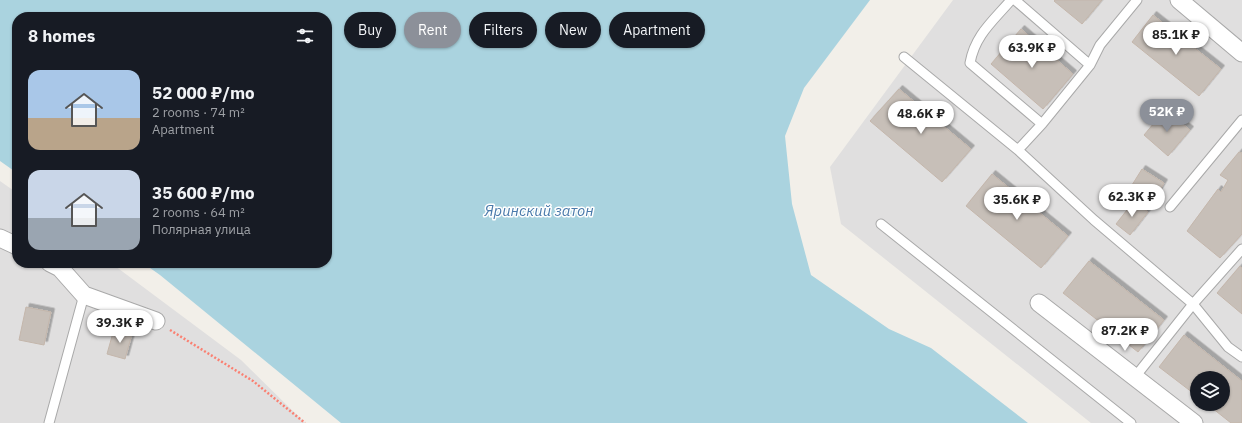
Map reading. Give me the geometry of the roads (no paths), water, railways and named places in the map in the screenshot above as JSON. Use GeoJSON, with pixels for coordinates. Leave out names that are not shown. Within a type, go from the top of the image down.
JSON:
{"type":"FeatureCollection","features":[{"type":"Feature","properties":{"kind":"street"},"geometry":{"type":"LineString","coordinates":[[1179,0],[1242,53]]}},
{"type":"Feature","properties":{"kind":"street"},"geometry":{"type":"LineString","coordinates":[[0,238],[12,244]]}},
{"type":"Feature","properties":{"kind":"street"},"geometry":{"type":"LineString","coordinates":[[60,268],[84,295],[156,321]]}},
{"type":"Feature","properties":{"kind":"street"},"geometry":{"type":"LineString","coordinates":[[1039,304],[1194,423]]}},
{"type":"Feature","properties":{"kind":"lane"},"geometry":{"type":"LineString","coordinates":[[1011,0],[978,38],[972,52],[970,64],[1042,124]]}},
{"type":"Feature","properties":{"kind":"lane"},"geometry":{"type":"LineString","coordinates":[[1015,0],[1090,65]]}},
{"type":"Feature","properties":{"kind":"lane"},"geometry":{"type":"LineString","coordinates":[[1018,150],[1042,124],[1090,65],[1100,45],[1137,0]]}},
{"type":"Feature","properties":{"kind":"lane"},"geometry":{"type":"LineString","coordinates":[[904,57],[1018,150],[1094,220],[1193,304],[1228,347],[1242,357]]}},
{"type":"Feature","properties":{"kind":"lane"},"geometry":{"type":"LineString","coordinates":[[1170,207],[1242,120]]}},
{"type":"Feature","properties":{"kind":"lane"},"geometry":{"type":"LineString","coordinates":[[882,224],[1131,423]]}},
{"type":"Feature","properties":{"kind":"lane"},"geometry":{"type":"LineString","coordinates":[[1135,377],[1193,304],[1242,249]]}},
{"type":"Feature","properties":{"kind":"lane"},"geometry":{"type":"LineString","coordinates":[[49,423],[84,295]]}},
{"type":"Feature","properties":{"kind":"water","name":"Яринский затон"},"geometry":{"type":"Polygon","coordinates":[[[0,0],[870,0],[804,88],[785,136],[792,204],[811,275],[889,329],[931,348],[1028,423],[341,423],[150,268],[332,268],[332,12],[12,12],[12,169],[0,161],[0,0]]]}}]}
